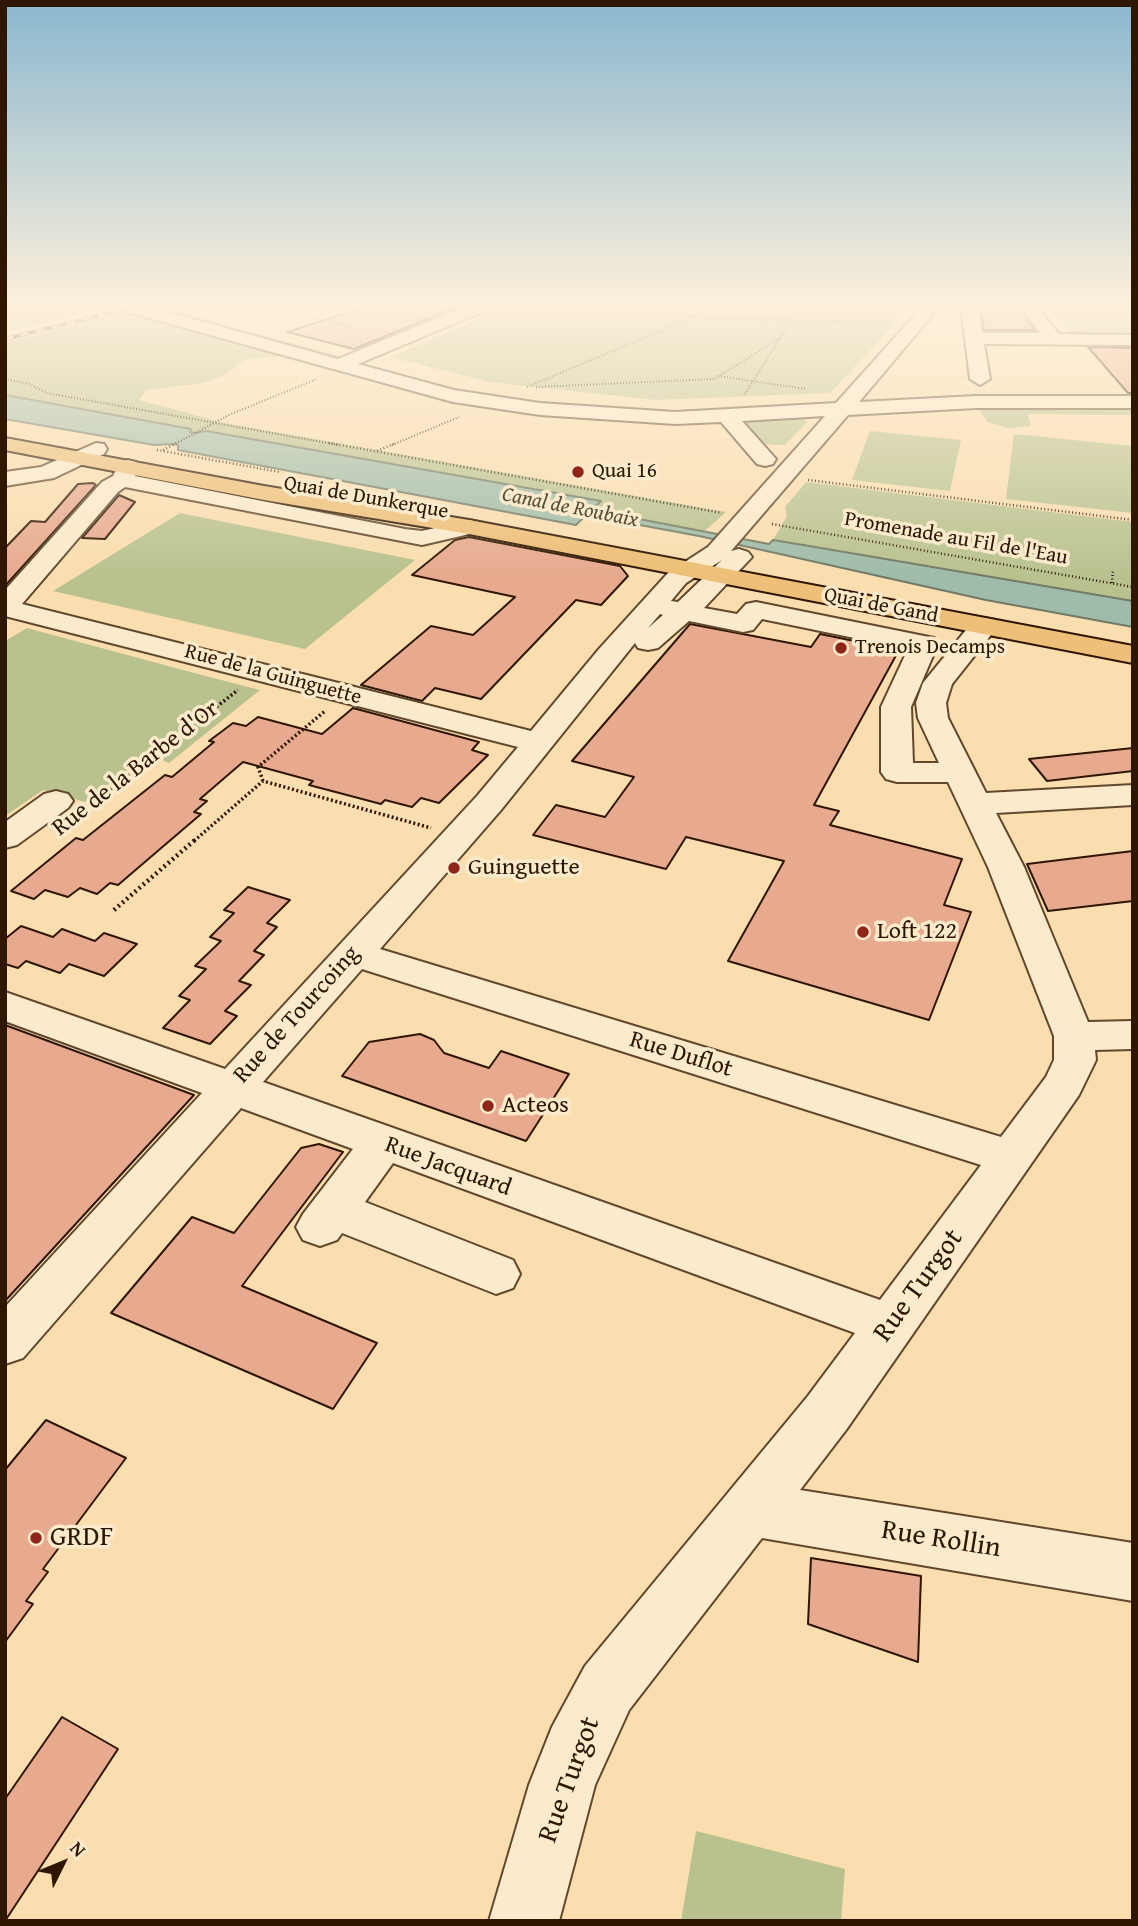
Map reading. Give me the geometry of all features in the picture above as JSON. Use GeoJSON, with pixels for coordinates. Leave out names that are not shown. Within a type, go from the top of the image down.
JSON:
{"type":"FeatureCollection","features":[{"type":"Feature","properties":{"kind":"main road","name":"Quai de Dunkerque"},"geometry":{"type":"LineString","coordinates":[[5,433],[87,453],[125,473]]}},
{"type":"Feature","properties":{"kind":"main road","name":"Quai de Dunkerque"},"geometry":{"type":"LineString","coordinates":[[5,444],[87,453],[712,563]]}},
{"type":"Feature","properties":{"kind":"main road","name":"Quai de Dunkerque"},"geometry":{"type":"LineString","coordinates":[[469,527],[712,563]]}},
{"type":"Feature","properties":{"kind":"main road","name":"Quai de Gand"},"geometry":{"type":"LineString","coordinates":[[712,563],[985,626],[1133,655]]}},
{"type":"Feature","properties":{"kind":"main road","name":"Quai de Gand"},"geometry":{"type":"LineString","coordinates":[[712,563],[1133,643]]}},
{"type":"Feature","properties":{"kind":"street"},"geometry":{"type":"LineString","coordinates":[[453,396],[492,403],[635,417],[734,408],[845,405],[931,396]]}},
{"type":"Feature","properties":{"kind":"street"},"geometry":{"type":"LineString","coordinates":[[535,396],[622,405],[701,407],[1133,402]]}},
{"type":"Feature","properties":{"kind":"street"},"geometry":{"type":"LineString","coordinates":[[533,752],[614,672],[752,522],[765,517],[774,489],[853,396]]}},
{"type":"Feature","properties":{"kind":"street"},"geometry":{"type":"LineString","coordinates":[[712,563],[752,522],[773,518],[776,500],[845,405]]}},
{"type":"Feature","properties":{"kind":"street"},"geometry":{"type":"LineString","coordinates":[[734,408],[765,459]]}},
{"type":"Feature","properties":{"kind":"street"},"geometry":{"type":"LineString","coordinates":[[5,460],[13,479],[46,472],[87,453]]}},
{"type":"Feature","properties":{"kind":"street"},"geometry":{"type":"LineString","coordinates":[[8,611],[85,515],[125,473],[405,536],[422,538],[469,527]]}},
{"type":"Feature","properties":{"kind":"street","name":"Rue de Tourcoing"},"geometry":{"type":"LineString","coordinates":[[5,1342],[533,752],[609,655],[670,609],[712,563]]}},
{"type":"Feature","properties":{"kind":"street"},"geometry":{"type":"LineString","coordinates":[[670,609],[743,624],[756,610],[924,645],[896,707],[897,772],[967,788],[1133,795]]}},
{"type":"Feature","properties":{"kind":"street","name":"Rue de la Guinguette"},"geometry":{"type":"LineString","coordinates":[[8,611],[344,694],[533,752]]}},
{"type":"Feature","properties":{"kind":"street","name":"Rue Turgot"},"geometry":{"type":"LineString","coordinates":[[524,1921],[562,1785],[595,1708],[624,1665],[827,1413],[1011,1157],[1070,1073],[1075,1060],[1074,1037],[1006,867],[937,727],[931,703],[938,683],[985,626]]}},
{"type":"Feature","properties":{"kind":"street","name":"Rue de la Barbe d'Or"},"geometry":{"type":"LineString","coordinates":[[5,838],[70,805]]}},
{"type":"Feature","properties":{"kind":"street","name":"Rue Duflot"},"geometry":{"type":"LineString","coordinates":[[352,953],[1011,1157]]}},
{"type":"Feature","properties":{"kind":"street","name":"Rue Jacquard"},"geometry":{"type":"LineString","coordinates":[[5,1006],[230,1089],[376,1153],[891,1325]]}},
{"type":"Feature","properties":{"kind":"street"},"geometry":{"type":"LineString","coordinates":[[1074,1037],[1133,1035]]}},
{"type":"Feature","properties":{"kind":"street"},"geometry":{"type":"LineString","coordinates":[[376,1153],[326,1218],[496,1274]]}},
{"type":"Feature","properties":{"kind":"street","name":"Rue Rollin"},"geometry":{"type":"LineString","coordinates":[[750,1509],[1133,1572]]}},
{"type":"Feature","properties":{"kind":"path","name":"Promenade au Fil de l'Eau"},"geometry":{"type":"LineString","coordinates":[[62,396],[752,522],[1133,587]]}},
{"type":"Feature","properties":{"kind":"path"},"geometry":{"type":"LineString","coordinates":[[163,451],[212,424],[279,396]]}},
{"type":"Feature","properties":{"kind":"path"},"geometry":{"type":"LineString","coordinates":[[734,408],[743,396]]}},
{"type":"Feature","properties":{"kind":"path"},"geometry":{"type":"LineString","coordinates":[[376,452],[492,403]]}},
{"type":"Feature","properties":{"kind":"path"},"geometry":{"type":"LineString","coordinates":[[801,479],[1133,520]]}},
{"type":"Feature","properties":{"kind":"path"},"geometry":{"type":"LineString","coordinates":[[1111,583],[1113,570]]}},
{"type":"Feature","properties":{"kind":"path","name":"Rue de la Barbe d'Or"},"geometry":{"type":"LineString","coordinates":[[70,805],[260,673]]}},
{"type":"Feature","properties":{"kind":"path"},"geometry":{"type":"LineString","coordinates":[[263,781],[258,767],[344,694]]}},
{"type":"Feature","properties":{"kind":"path"},"geometry":{"type":"LineString","coordinates":[[263,781],[458,836]]}},
{"type":"Feature","properties":{"kind":"path"},"geometry":{"type":"LineString","coordinates":[[114,910],[263,781]]}},
{"type":"Feature","properties":{"kind":"green space"},"geometry":{"type":"Polygon","coordinates":[[[10,396],[142,396],[139,400],[225,423],[726,512],[705,531],[591,510],[600,501],[206,431],[188,432],[190,429],[10,396]]]}},
{"type":"Feature","properties":{"kind":"green space"},"geometry":{"type":"Polygon","coordinates":[[[618,396],[758,396],[656,400],[618,396]]]}},
{"type":"Feature","properties":{"kind":"green space"},"geometry":{"type":"Polygon","coordinates":[[[1133,406],[1133,415],[1028,414],[1031,426],[1008,428],[987,422],[978,407],[1133,406]]]}},
{"type":"Feature","properties":{"kind":"green space"},"geometry":{"type":"Polygon","coordinates":[[[808,414],[802,419],[807,422],[785,445],[759,444],[740,419],[808,414]]]}},
{"type":"Feature","properties":{"kind":"green space"},"geometry":{"type":"Polygon","coordinates":[[[870,431],[961,440],[950,491],[852,480],[870,431]]]}},
{"type":"Feature","properties":{"kind":"green space"},"geometry":{"type":"Polygon","coordinates":[[[1014,434],[1133,446],[1133,513],[1006,499],[1014,434]]]}},
{"type":"Feature","properties":{"kind":"green space"},"geometry":{"type":"Polygon","coordinates":[[[806,482],[1133,522],[1133,601],[773,540],[787,516],[785,507],[806,482]]]}},
{"type":"Feature","properties":{"kind":"green space"},"geometry":{"type":"Polygon","coordinates":[[[180,513],[415,560],[305,649],[53,591],[180,513]]]}},
{"type":"Feature","properties":{"kind":"green space"},"geometry":{"type":"Polygon","coordinates":[[[27,628],[260,690],[169,763],[148,754],[85,802],[43,790],[5,816],[5,641],[27,628]]]}},
{"type":"Feature","properties":{"kind":"green space"},"geometry":{"type":"Polygon","coordinates":[[[696,1831],[845,1869],[841,1921],[681,1921],[696,1831]]]}},
{"type":"Feature","properties":{"kind":"water","name":"Canal de Roubaix"},"geometry":{"type":"Polygon","coordinates":[[[5,396],[10,396],[191,429],[190,432],[195,433],[206,431],[601,501],[592,510],[769,544],[773,540],[1133,601],[1133,627],[986,600],[699,536],[586,515],[576,525],[178,450],[178,445],[173,444],[154,445],[5,419],[5,396]]]}},
{"type":"Feature","properties":{"kind":"building"},"geometry":{"type":"Polygon","coordinates":[[[78,484],[96,485],[5,586],[5,548],[31,521],[45,522],[78,484]]]}},
{"type":"Feature","properties":{"kind":"building"},"geometry":{"type":"Polygon","coordinates":[[[119,495],[135,502],[105,539],[82,538],[119,495]]]}},
{"type":"Feature","properties":{"kind":"building"},"geometry":{"type":"Polygon","coordinates":[[[469,537],[620,566],[628,576],[601,605],[576,600],[481,699],[435,688],[422,701],[361,685],[431,626],[473,635],[515,597],[412,575],[455,540],[469,537]]]}},
{"type":"Feature","properties":{"kind":"building"},"geometry":{"type":"Polygon","coordinates":[[[690,624],[811,647],[820,634],[899,650],[814,805],[839,811],[830,825],[962,859],[944,905],[971,912],[929,1020],[728,961],[784,861],[686,837],[666,869],[533,835],[556,805],[605,817],[634,777],[572,761],[690,624]]]}},
{"type":"Feature","properties":{"kind":"building"},"geometry":{"type":"Polygon","coordinates":[[[353,708],[479,742],[472,750],[488,755],[439,803],[421,798],[412,807],[385,800],[381,804],[309,785],[313,781],[243,762],[200,799],[207,801],[194,812],[201,814],[118,885],[110,883],[97,894],[80,888],[68,897],[45,890],[34,899],[11,891],[76,838],[83,840],[165,775],[172,777],[214,742],[209,741],[233,723],[246,726],[258,717],[322,734],[353,708]]]}},
{"type":"Feature","properties":{"kind":"building"},"geometry":{"type":"Polygon","coordinates":[[[1133,748],[1133,771],[1047,781],[1029,759],[1133,748]]]}},
{"type":"Feature","properties":{"kind":"building"},"geometry":{"type":"Polygon","coordinates":[[[1133,851],[1133,901],[1048,911],[1027,864],[1133,851]]]}},
{"type":"Feature","properties":{"kind":"building"},"geometry":{"type":"Polygon","coordinates":[[[248,887],[290,900],[267,923],[277,927],[254,951],[264,955],[239,981],[251,985],[225,1011],[237,1016],[210,1044],[163,1028],[190,1000],[179,996],[206,969],[195,966],[221,941],[210,937],[234,913],[224,910],[248,887]]]}},
{"type":"Feature","properties":{"kind":"building"},"geometry":{"type":"Polygon","coordinates":[[[21,926],[53,937],[62,929],[95,941],[104,933],[137,944],[104,976],[69,964],[60,973],[26,961],[18,968],[5,964],[5,939],[21,926]]]}},
{"type":"Feature","properties":{"kind":"building"},"geometry":{"type":"Polygon","coordinates":[[[5,1025],[194,1095],[5,1301],[5,1025]]]}},
{"type":"Feature","properties":{"kind":"building","name":"Acteos"},"geometry":{"type":"Polygon","coordinates":[[[420,1034],[434,1040],[444,1053],[489,1068],[501,1051],[569,1074],[526,1141],[342,1076],[369,1042],[420,1034]]]}},
{"type":"Feature","properties":{"kind":"building"},"geometry":{"type":"Polygon","coordinates":[[[319,1144],[343,1152],[242,1286],[377,1343],[333,1409],[111,1313],[192,1217],[234,1233],[301,1148],[319,1144]]]}},
{"type":"Feature","properties":{"kind":"building","name":"GRDF"},"geometry":{"type":"Polygon","coordinates":[[[46,1420],[126,1458],[43,1569],[48,1572],[26,1601],[33,1604],[5,1642],[5,1470],[46,1420]]]}},
{"type":"Feature","properties":{"kind":"building"},"geometry":{"type":"Polygon","coordinates":[[[811,1558],[921,1576],[918,1662],[808,1624],[811,1558]]]}},
{"type":"Feature","properties":{"kind":"building"},"geometry":{"type":"Polygon","coordinates":[[[62,1717],[118,1749],[5,1921],[5,1799],[62,1717]]]}},
{"type":"Feature","properties":{"kind":"place","name":"Quai 16"},"geometry":{"type":"Point","coordinates":[578,472]}},
{"type":"Feature","properties":{"kind":"place","name":"Trenois Decamps"},"geometry":{"type":"Point","coordinates":[841,648]}},
{"type":"Feature","properties":{"kind":"place","name":"Guinguette"},"geometry":{"type":"Point","coordinates":[454,868]}},
{"type":"Feature","properties":{"kind":"place","name":"Loft 122"},"geometry":{"type":"Point","coordinates":[863,932]}},
{"type":"Feature","properties":{"kind":"place","name":"Acteos"},"geometry":{"type":"Point","coordinates":[488,1106]}},
{"type":"Feature","properties":{"kind":"place","name":"GRDF"},"geometry":{"type":"Point","coordinates":[36,1538]}}]}
